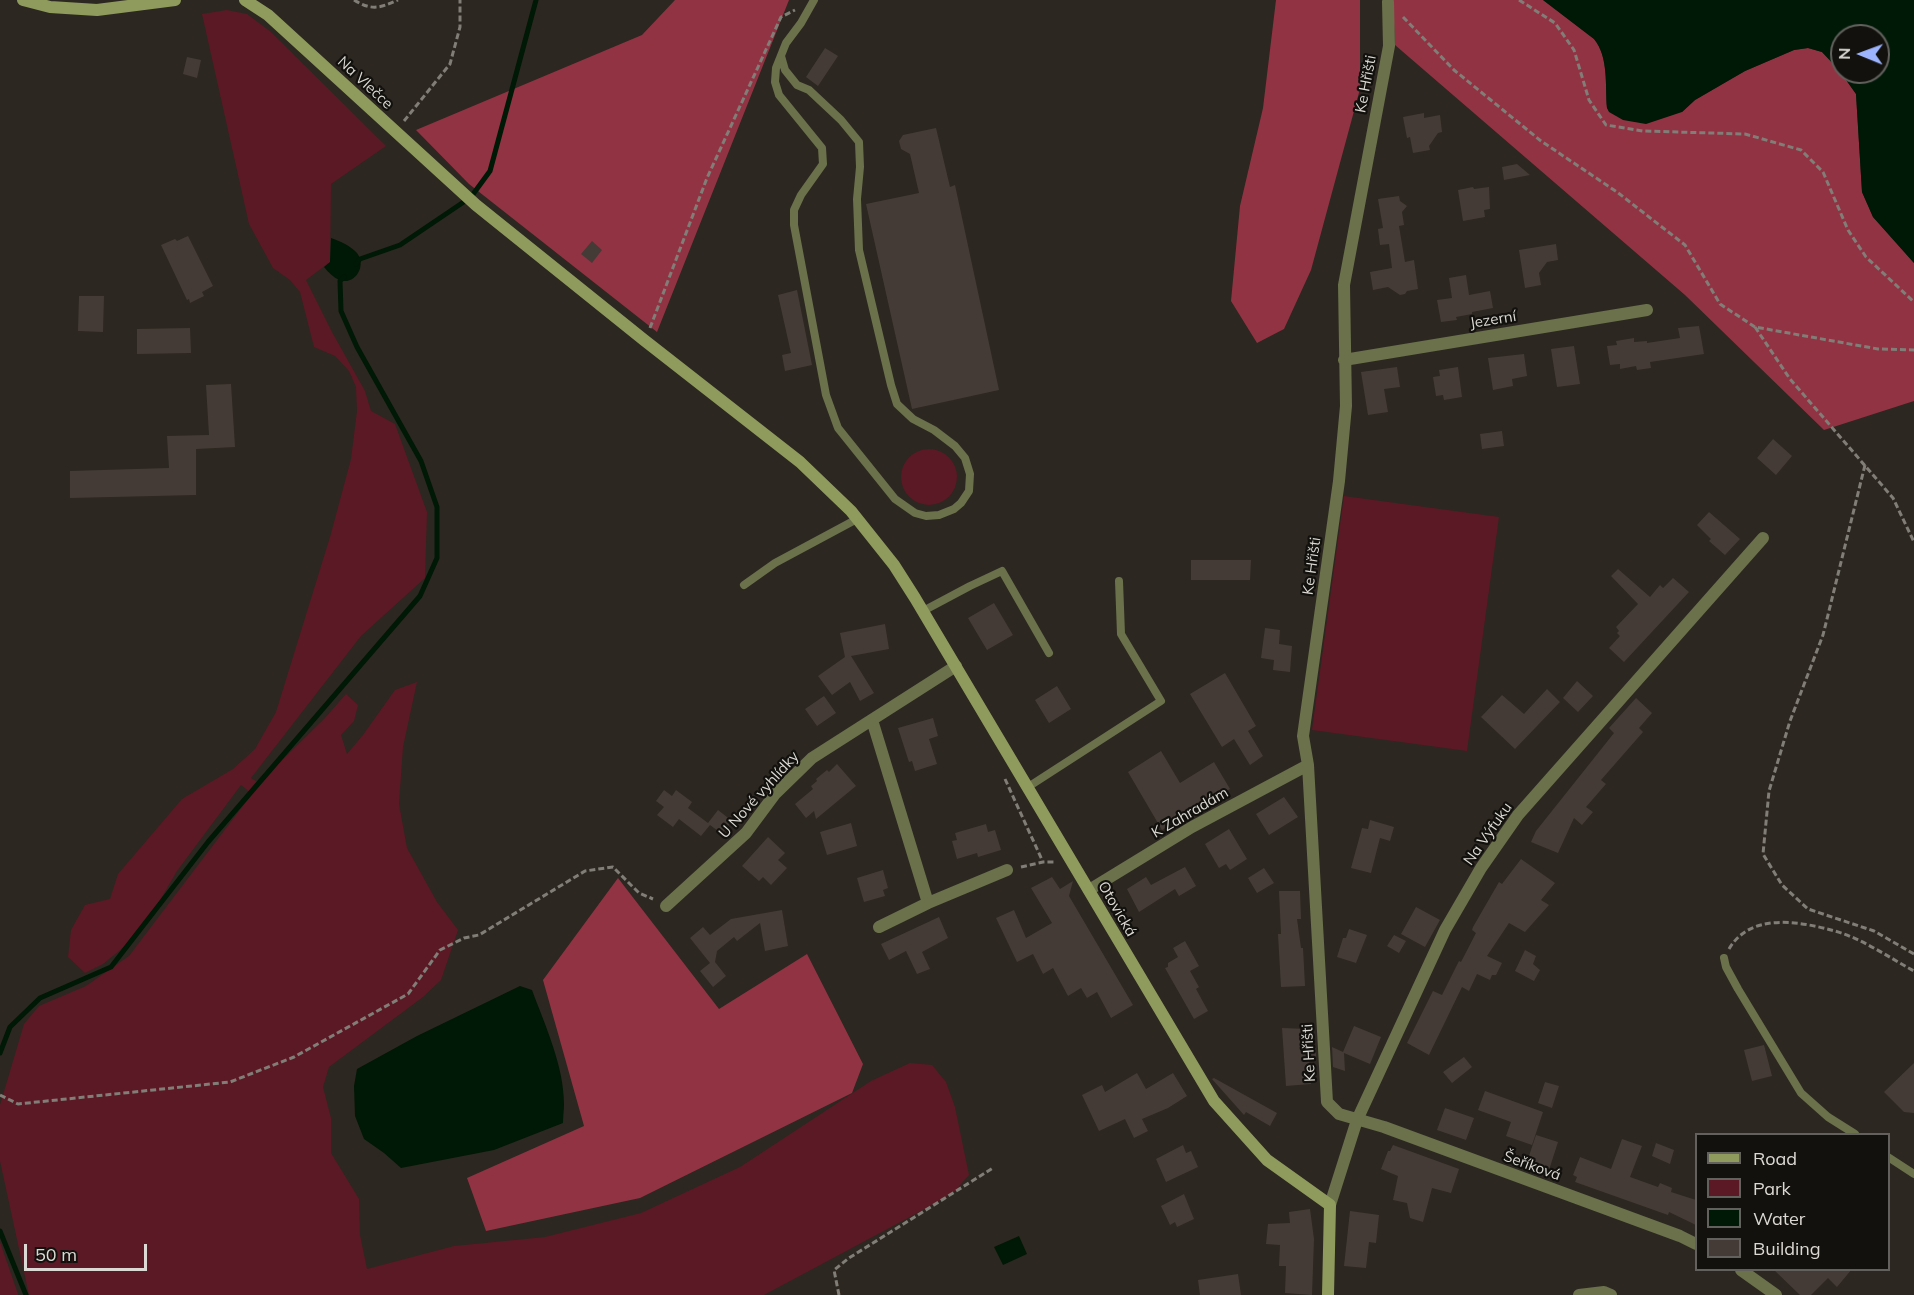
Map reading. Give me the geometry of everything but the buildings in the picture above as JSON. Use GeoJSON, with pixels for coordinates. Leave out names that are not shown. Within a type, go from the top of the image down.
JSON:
{"type":"FeatureCollection","features":[{"type":"Feature","properties":{"kind":"street"},"geometry":{"type":"LineString","coordinates":[[23,0],[50,7],[97,10],[176,0]]}},
{"type":"Feature","properties":{"kind":"street","name":"Na Vlečce"},"geometry":{"type":"LineString","coordinates":[[245,0],[268,15],[462,192],[644,340]]}},
{"type":"Feature","properties":{"kind":"street","name":"Ke Hřišti"},"geometry":{"type":"LineString","coordinates":[[1357,1120],[1339,1114],[1327,1102],[1308,765],[1303,736],[1346,406],[1344,285],[1389,46],[1388,2]]}},
{"type":"Feature","properties":{"kind":"street","name":"Jezerní"},"geometry":{"type":"LineString","coordinates":[[1344,360],[1647,310]]}},
{"type":"Feature","properties":{"kind":"street","name":"Otovická"},"geometry":{"type":"LineString","coordinates":[[644,340],[801,462],[857,519],[894,565],[1214,1101],[1267,1160],[1330,1205]]}},
{"type":"Feature","properties":{"kind":"street","name":"Na Výfuku"},"geometry":{"type":"LineString","coordinates":[[1330,1205],[1357,1120],[1445,930],[1481,868],[1518,815],[1763,538]]}},
{"type":"Feature","properties":{"kind":"street","name":"U Nové vyhlídky"},"geometry":{"type":"LineString","coordinates":[[666,906],[746,833],[776,794],[812,758],[956,666]]}},
{"type":"Feature","properties":{"kind":"street"},"geometry":{"type":"LineString","coordinates":[[872,720],[928,903]]}},
{"type":"Feature","properties":{"kind":"street","name":"K Zahradám"},"geometry":{"type":"LineString","coordinates":[[1089,890],[1192,827],[1308,765]]}},
{"type":"Feature","properties":{"kind":"street"},"geometry":{"type":"LineString","coordinates":[[879,927],[928,903],[1007,870]]}},
{"type":"Feature","properties":{"kind":"street","name":"Šeříková"},"geometry":{"type":"LineString","coordinates":[[1357,1120],[1384,1127],[1695,1244]]}},
{"type":"Feature","properties":{"kind":"street"},"geometry":{"type":"LineString","coordinates":[[1328,1295],[1330,1205]]}},
{"type":"Feature","properties":{"kind":"street"},"geometry":{"type":"LineString","coordinates":[[1744,1271],[1776,1295]]}},
{"type":"Feature","properties":{"kind":"street"},"geometry":{"type":"LineString","coordinates":[[1579,1295],[1604,1292],[1611,1295]]}},
{"type":"Feature","properties":{"kind":"lane"},"geometry":{"type":"LineString","coordinates":[[781,56],[785,70],[797,85],[809,90],[841,120],[859,142],[860,167],[857,199],[859,250],[897,404],[913,419],[934,430],[955,446],[965,458],[970,474],[969,491],[961,503],[954,509],[939,515],[926,516],[915,513],[895,499],[838,428],[826,395],[794,210],[801,195],[823,164],[822,148],[779,95],[775,82],[776,68],[781,56],[786,44],[814,0]]}},
{"type":"Feature","properties":{"kind":"lane"},"geometry":{"type":"LineString","coordinates":[[744,585],[775,563],[857,519]]}},
{"type":"Feature","properties":{"kind":"lane"},"geometry":{"type":"LineString","coordinates":[[923,611],[961,590],[1002,572],[1049,653]]}},
{"type":"Feature","properties":{"kind":"lane"},"geometry":{"type":"LineString","coordinates":[[1028,786],[1161,701],[1121,634],[1119,581]]}},
{"type":"Feature","properties":{"kind":"lane"},"geometry":{"type":"LineString","coordinates":[[1724,958],[1726,967],[1738,989],[1801,1093],[1828,1117],[1853,1133]]}},
{"type":"Feature","properties":{"kind":"lane"},"geometry":{"type":"LineString","coordinates":[[1890,1158],[1914,1174]]}},
{"type":"Feature","properties":{"kind":"path"},"geometry":{"type":"LineString","coordinates":[[354,0],[368,7],[379,8],[398,0]]}},
{"type":"Feature","properties":{"kind":"path"},"geometry":{"type":"LineString","coordinates":[[396,132],[450,64],[460,27],[460,0]]}},
{"type":"Feature","properties":{"kind":"path"},"geometry":{"type":"LineString","coordinates":[[1519,0],[1555,23],[1574,50],[1589,100],[1606,125],[1643,132],[1745,134],[1801,150],[1823,172],[1848,230],[1866,257],[1914,302]]}},
{"type":"Feature","properties":{"kind":"path"},"geometry":{"type":"LineString","coordinates":[[1388,2],[1454,70],[1523,127],[1617,192],[1685,245],[1720,304],[1755,327],[1790,379],[1893,498],[1914,542]]}},
{"type":"Feature","properties":{"kind":"path"},"geometry":{"type":"LineString","coordinates":[[644,340],[651,328],[707,178],[781,17],[798,9]]}},
{"type":"Feature","properties":{"kind":"path"},"geometry":{"type":"LineString","coordinates":[[1755,327],[1878,349],[1914,350]]}},
{"type":"Feature","properties":{"kind":"path"},"geometry":{"type":"LineString","coordinates":[[1864,465],[1823,635],[1790,721],[1769,791],[1763,854],[1782,885],[1808,909],[1874,931],[1914,954]]}},
{"type":"Feature","properties":{"kind":"path"},"geometry":{"type":"LineString","coordinates":[[1004,778],[1043,862],[1007,870]]}},
{"type":"Feature","properties":{"kind":"path"},"geometry":{"type":"LineString","coordinates":[[0,1095],[18,1104],[230,1082],[294,1057],[408,994],[440,950],[464,938],[479,935],[585,871],[613,867],[639,893],[666,906]]}},
{"type":"Feature","properties":{"kind":"path"},"geometry":{"type":"LineString","coordinates":[[1724,958],[1733,942],[1745,931],[1778,922],[1832,930],[1914,971]]}},
{"type":"Feature","properties":{"kind":"path"},"geometry":{"type":"LineString","coordinates":[[839,1295],[834,1270],[849,1258],[993,1168]]}},
{"type":"Feature","properties":{"kind":"green space"},"geometry":{"type":"Polygon","coordinates":[[[227,10],[247,14],[271,32],[386,146],[331,184],[330,262],[306,280],[365,391],[371,411],[395,424],[427,512],[425,578],[361,636],[251,778],[259,783],[346,694],[358,705],[354,721],[341,735],[347,754],[395,690],[417,682],[403,747],[399,804],[407,848],[437,902],[458,930],[441,980],[423,997],[329,1067],[323,1087],[331,1118],[331,1153],[359,1199],[360,1235],[367,1269],[454,1246],[545,1237],[641,1213],[740,1167],[871,1081],[910,1063],[932,1065],[946,1082],[955,1107],[969,1175],[954,1192],[764,1295],[29,1295],[0,1161],[0,1105],[24,1024],[39,1006],[86,986],[129,956],[252,794],[241,785],[177,871],[156,907],[125,946],[103,964],[85,973],[68,957],[71,930],[85,905],[110,899],[118,874],[182,799],[233,769],[255,749],[276,712],[330,537],[351,459],[357,411],[356,387],[349,371],[335,356],[314,347],[300,292],[290,280],[273,268],[249,224],[202,14],[227,10]]]}},
{"type":"Feature","properties":{"kind":"green space"},"geometry":{"type":"Polygon","coordinates":[[[923,449],[935,449],[949,457],[957,471],[955,488],[949,497],[935,505],[923,505],[906,493],[901,483],[901,471],[913,454],[923,449]]]}},
{"type":"Feature","properties":{"kind":"green space"},"geometry":{"type":"Polygon","coordinates":[[[1344,496],[1499,517],[1467,751],[1312,730],[1344,496]]]}},
{"type":"Feature","properties":{"kind":"green space"},"geometry":{"type":"Polygon","coordinates":[[[0,1242],[18,1294],[18,1295],[0,1295],[0,1242]]]}},
{"type":"Feature","properties":{"kind":"shaded area"},"geometry":{"type":"Polygon","coordinates":[[[675,0],[789,0],[657,332],[469,184],[416,130],[642,35],[675,0]]]}},
{"type":"Feature","properties":{"kind":"shaded area"},"geometry":{"type":"Polygon","coordinates":[[[1276,0],[1360,0],[1360,89],[1311,270],[1284,329],[1257,343],[1231,301],[1240,206],[1263,108],[1276,0]]]}},
{"type":"Feature","properties":{"kind":"shaded area"},"geometry":{"type":"Polygon","coordinates":[[[1393,0],[1543,0],[1594,39],[1599,46],[1604,63],[1609,111],[1682,112],[1695,100],[1745,71],[1794,50],[1808,48],[1822,52],[1830,60],[1830,84],[1849,84],[1856,94],[1862,192],[1873,217],[1914,263],[1914,401],[1824,430],[1685,295],[1395,45],[1393,0]]]}},
{"type":"Feature","properties":{"kind":"shaded area"},"geometry":{"type":"Polygon","coordinates":[[[618,878],[719,1009],[807,954],[863,1064],[852,1093],[640,1198],[486,1231],[467,1178],[584,1126],[543,980],[618,878]]]}},
{"type":"Feature","properties":{"kind":"water"},"geometry":{"type":"Polygon","coordinates":[[[1543,0],[1914,0],[1914,263],[1873,217],[1862,192],[1856,94],[1849,84],[1890,84],[1890,24],[1830,24],[1830,60],[1822,52],[1808,48],[1794,50],[1745,71],[1695,100],[1682,112],[1646,124],[1623,120],[1609,112],[1604,63],[1599,46],[1594,39],[1543,0]]]}},
{"type":"Feature","properties":{"kind":"water"},"geometry":{"type":"Polygon","coordinates":[[[331,238],[352,248],[360,258],[360,269],[354,278],[339,280],[324,267],[330,262],[331,238]]]}},
{"type":"Feature","properties":{"kind":"water"},"geometry":{"type":"Polygon","coordinates":[[[520,986],[532,990],[553,1046],[563,1090],[563,1123],[494,1150],[401,1168],[364,1139],[355,1116],[354,1086],[357,1069],[417,1036],[520,986]]]}},
{"type":"Feature","properties":{"kind":"water"},"geometry":{"type":"Polygon","coordinates":[[[1019,1236],[1027,1254],[1003,1265],[994,1247],[1019,1236]]]}},
{"type":"Feature","properties":{"kind":"waterway"},"geometry":{"type":"LineString","coordinates":[[356,264],[360,259],[400,245],[471,197],[490,171],[536,0]]}},
{"type":"Feature","properties":{"kind":"waterway"},"geometry":{"type":"LineString","coordinates":[[0,1053],[10,1027],[40,998],[111,967],[208,842],[420,596],[437,558],[437,507],[421,461],[357,347],[341,311],[340,281],[344,277]]}},
{"type":"Feature","properties":{"kind":"waterway"},"geometry":{"type":"LineString","coordinates":[[0,1231],[26,1295]]}}]}
